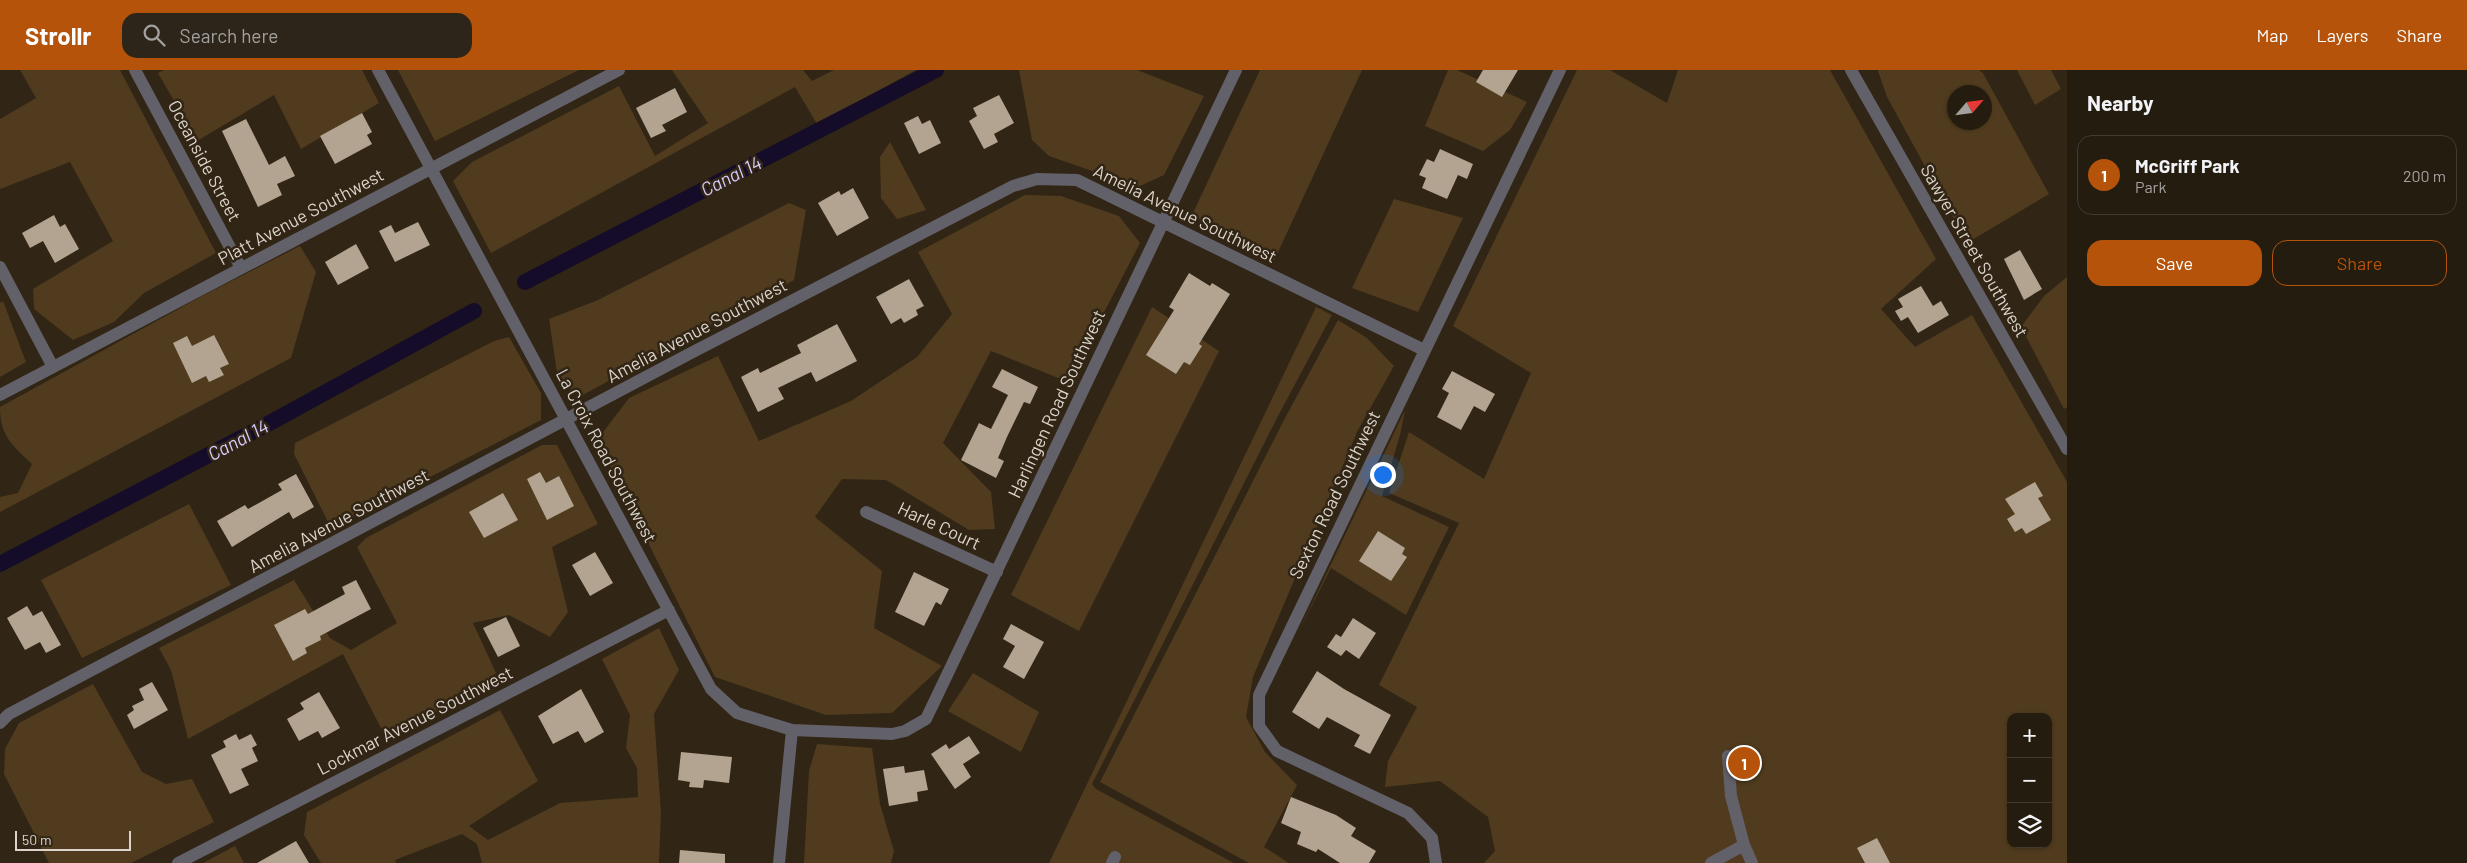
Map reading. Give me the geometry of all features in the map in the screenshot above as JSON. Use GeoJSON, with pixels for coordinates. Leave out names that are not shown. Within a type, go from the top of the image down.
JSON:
{"type":"FeatureCollection","features":[{"type":"Feature","properties":{"kind":"street","name":"Oceanside Street"},"geometry":{"type":"LineString","coordinates":[[135,70],[241,268]]}},
{"type":"Feature","properties":{"kind":"street","name":"La Croix Road Southwest"},"geometry":{"type":"LineString","coordinates":[[378,70],[711,689],[737,713],[792,730],[892,734]]}},
{"type":"Feature","properties":{"kind":"street","name":"Platt Avenue Southwest"},"geometry":{"type":"LineString","coordinates":[[0,395],[618,70]]}},
{"type":"Feature","properties":{"kind":"street","name":"Harlingen Road Southwest"},"geometry":{"type":"LineString","coordinates":[[892,734],[905,731],[926,719],[1236,70]]}},
{"type":"Feature","properties":{"kind":"street","name":"Sexton Road Southwest"},"geometry":{"type":"LineString","coordinates":[[1436,863],[1432,838],[1408,813],[1277,751],[1259,726],[1259,695],[1560,70]]}},
{"type":"Feature","properties":{"kind":"street","name":"Sawyer Street Southwest"},"geometry":{"type":"LineString","coordinates":[[1851,70],[2067,449]]}},
{"type":"Feature","properties":{"kind":"street","name":"Amelia Avenue Southwest"},"geometry":{"type":"LineString","coordinates":[[0,723],[9,714],[691,353],[1013,186],[1037,179],[1077,180],[1424,350]]}},
{"type":"Feature","properties":{"kind":"street"},"geometry":{"type":"LineString","coordinates":[[0,267],[54,367]]}},
{"type":"Feature","properties":{"kind":"street","name":"Harle Court"},"geometry":{"type":"LineString","coordinates":[[866,512],[996,572]]}},
{"type":"Feature","properties":{"kind":"street","name":"Lockmar Avenue Southwest"},"geometry":{"type":"LineString","coordinates":[[178,863],[669,610]]}},
{"type":"Feature","properties":{"kind":"street"},"geometry":{"type":"LineString","coordinates":[[779,863],[792,730]]}},
{"type":"Feature","properties":{"kind":"street"},"geometry":{"type":"LineString","coordinates":[[1728,756],[1731,796],[1744,845],[1752,863]]}},
{"type":"Feature","properties":{"kind":"street"},"geometry":{"type":"LineString","coordinates":[[1711,863],[1744,845]]}},
{"type":"Feature","properties":{"kind":"shaded area"},"geometry":{"type":"Polygon","coordinates":[[[20,70],[120,70],[216,253],[144,293],[114,322],[73,340],[34,309],[33,289],[113,241],[70,162],[0,189],[0,119],[36,98],[20,70]]]}},
{"type":"Feature","properties":{"kind":"shaded area"},"geometry":{"type":"Polygon","coordinates":[[[164,70],[362,70],[379,103],[301,149],[274,95],[197,141],[158,73],[164,70]]]}},
{"type":"Feature","properties":{"kind":"shaded area"},"geometry":{"type":"Polygon","coordinates":[[[398,70],[579,70],[435,141],[398,70]]]}},
{"type":"Feature","properties":{"kind":"shaded area"},"geometry":{"type":"Polygon","coordinates":[[[672,70],[803,70],[812,81],[834,70],[916,70],[817,124],[795,87],[491,253],[453,181],[472,162],[619,86],[655,156],[708,123],[672,70]]]}},
{"type":"Feature","properties":{"kind":"shaded area"},"geometry":{"type":"Polygon","coordinates":[[[1019,70],[1137,70],[1204,96],[1164,175],[1138,187],[1049,156],[1032,140],[1019,70]]]}},
{"type":"Feature","properties":{"kind":"shaded area"},"geometry":{"type":"Polygon","coordinates":[[[1260,70],[1362,70],[1274,261],[1192,215],[1260,70]]]}},
{"type":"Feature","properties":{"kind":"shaded area"},"geometry":{"type":"Polygon","coordinates":[[[1448,70],[1457,70],[1527,102],[1510,130],[1483,151],[1425,126],[1448,70]]]}},
{"type":"Feature","properties":{"kind":"shaded area"},"geometry":{"type":"Polygon","coordinates":[[[1577,70],[1610,70],[1667,103],[1678,70],[1830,70],[1936,259],[1881,309],[1915,347],[1972,315],[2067,482],[2067,863],[1484,863],[1495,851],[1488,817],[1440,781],[1385,787],[1388,761],[1417,707],[1379,685],[1459,523],[1389,493],[1409,432],[1484,479],[1531,373],[1453,326],[1577,70]]]}},
{"type":"Feature","properties":{"kind":"shaded area"},"geometry":{"type":"Polygon","coordinates":[[[1879,70],[1979,70],[1983,73],[1990,85],[1947,85],[1947,130],[1992,130],[1992,90],[2049,194],[1967,243],[1887,97],[1879,70]]]}},
{"type":"Feature","properties":{"kind":"shaded area"},"geometry":{"type":"Polygon","coordinates":[[[2017,70],[2051,70],[2061,89],[2035,105],[2017,70]]]}},
{"type":"Feature","properties":{"kind":"shaded area"},"geometry":{"type":"Polygon","coordinates":[[[890,142],[926,210],[897,219],[881,198],[880,157],[890,142]]]}},
{"type":"Feature","properties":{"kind":"shaded area"},"geometry":{"type":"Polygon","coordinates":[[[1025,195],[1061,196],[1119,216],[1140,243],[1068,382],[991,351],[943,443],[991,492],[995,529],[969,530],[886,480],[842,479],[815,517],[882,571],[874,628],[942,666],[892,713],[826,715],[715,677],[597,440],[629,398],[718,356],[759,441],[851,401],[917,357],[952,314],[918,252],[1025,195]]]}},
{"type":"Feature","properties":{"kind":"shaded area"},"geometry":{"type":"Polygon","coordinates":[[[1394,199],[1463,218],[1418,312],[1352,288],[1394,199]]]}},
{"type":"Feature","properties":{"kind":"shaded area"},"geometry":{"type":"Polygon","coordinates":[[[789,203],[806,210],[794,280],[581,396],[563,384],[557,373],[549,319],[598,300],[789,203]]]}},
{"type":"Feature","properties":{"kind":"shaded area"},"geometry":{"type":"Polygon","coordinates":[[[300,246],[316,272],[291,358],[0,512],[0,497],[18,493],[32,464],[8,439],[2,425],[0,407],[204,295],[300,246]]]}},
{"type":"Feature","properties":{"kind":"shaded area"},"geometry":{"type":"Polygon","coordinates":[[[2067,277],[2067,407],[2064,409],[2021,327],[2044,296],[2067,277]]]}},
{"type":"Feature","properties":{"kind":"shaded area"},"geometry":{"type":"Polygon","coordinates":[[[3,301],[26,362],[0,377],[0,303],[3,301]]]}},
{"type":"Feature","properties":{"kind":"shaded area"},"geometry":{"type":"Polygon","coordinates":[[[1152,307],[1219,351],[1079,631],[1011,595],[1152,307]]]}},
{"type":"Feature","properties":{"kind":"shaded area"},"geometry":{"type":"Polygon","coordinates":[[[1316,307],[1332,315],[1278,416],[1092,784],[1096,789],[1234,863],[1049,863],[1316,307]]]}},
{"type":"Feature","properties":{"kind":"shaded area"},"geometry":{"type":"Polygon","coordinates":[[[1338,320],[1367,338],[1394,366],[1358,430],[1253,677],[1246,717],[1265,752],[1297,785],[1264,847],[1289,863],[1249,863],[1100,782],[1285,418],[1338,320]]]}},
{"type":"Feature","properties":{"kind":"shaded area"},"geometry":{"type":"Polygon","coordinates":[[[509,337],[541,393],[541,420],[331,528],[294,454],[295,443],[494,341],[509,337]]]}},
{"type":"Feature","properties":{"kind":"shaded area"},"geometry":{"type":"Polygon","coordinates":[[[1405,410],[1400,435],[1382,496],[1449,527],[1406,615],[1331,568],[1298,633],[1405,410]]]}},
{"type":"Feature","properties":{"kind":"shaded area"},"geometry":{"type":"Polygon","coordinates":[[[542,445],[557,445],[598,524],[552,547],[568,612],[550,637],[509,615],[473,623],[496,673],[470,696],[385,736],[343,654],[188,739],[171,670],[159,648],[294,580],[330,638],[351,650],[397,623],[357,547],[366,538],[542,445]]]}},
{"type":"Feature","properties":{"kind":"shaded area"},"geometry":{"type":"Polygon","coordinates":[[[189,504],[231,585],[82,658],[41,580],[189,504]]]}},
{"type":"Feature","properties":{"kind":"shaded area"},"geometry":{"type":"Polygon","coordinates":[[[659,628],[679,670],[654,714],[661,813],[659,863],[482,863],[477,844],[462,834],[395,860],[396,863],[321,863],[304,835],[307,812],[500,710],[538,781],[469,826],[488,840],[560,803],[638,797],[637,768],[626,748],[630,715],[602,659],[659,628]]]}},
{"type":"Feature","properties":{"kind":"shaded area"},"geometry":{"type":"Polygon","coordinates":[[[973,673],[1039,712],[1021,752],[948,711],[973,673]]]}},
{"type":"Feature","properties":{"kind":"shaded area"},"geometry":{"type":"Polygon","coordinates":[[[93,684],[142,772],[166,784],[192,779],[214,822],[131,863],[49,863],[4,774],[5,749],[19,723],[93,684]]]}},
{"type":"Feature","properties":{"kind":"shaded area"},"geometry":{"type":"Polygon","coordinates":[[[817,744],[872,748],[880,804],[894,851],[891,863],[804,863],[809,771],[817,744]]]}},
{"type":"Feature","properties":{"kind":"shaded area"},"geometry":{"type":"Polygon","coordinates":[[[235,846],[244,863],[203,863],[235,846]]]}},
{"type":"Feature","properties":{"kind":"building"},"geometry":{"type":"Polygon","coordinates":[[[1483,70],[1518,70],[1502,97],[1476,82],[1483,70]]]}},
{"type":"Feature","properties":{"kind":"building"},"geometry":{"type":"Polygon","coordinates":[[[675,88],[687,112],[662,125],[666,131],[651,138],[636,108],[675,88]]]}},
{"type":"Feature","properties":{"kind":"building"},"geometry":{"type":"Polygon","coordinates":[[[999,95],[1014,123],[994,134],[998,142],[984,149],[969,121],[977,116],[973,108],[999,95]]]}},
{"type":"Feature","properties":{"kind":"building"},"geometry":{"type":"Polygon","coordinates":[[[362,113],[372,132],[367,135],[372,144],[335,164],[320,136],[362,113]]]}},
{"type":"Feature","properties":{"kind":"building"},"geometry":{"type":"Polygon","coordinates":[[[918,116],[922,124],[930,120],[941,143],[919,154],[904,123],[918,116]]]}},
{"type":"Feature","properties":{"kind":"building"},"geometry":{"type":"Polygon","coordinates":[[[246,119],[269,165],[285,156],[295,176],[277,184],[282,195],[258,207],[222,131],[246,119]]]}},
{"type":"Feature","properties":{"kind":"building"},"geometry":{"type":"Polygon","coordinates":[[[1440,149],[1473,164],[1467,179],[1458,175],[1447,199],[1422,188],[1426,178],[1419,175],[1427,159],[1434,162],[1440,149]]]}},
{"type":"Feature","properties":{"kind":"building"},"geometry":{"type":"Polygon","coordinates":[[[853,188],[869,218],[837,236],[818,203],[839,191],[841,195],[853,188]]]}},
{"type":"Feature","properties":{"kind":"building"},"geometry":{"type":"Polygon","coordinates":[[[54,215],[60,227],[65,224],[79,249],[55,263],[43,241],[30,248],[22,233],[54,215]]]}},
{"type":"Feature","properties":{"kind":"building"},"geometry":{"type":"Polygon","coordinates":[[[418,222],[430,245],[395,262],[379,231],[391,225],[395,233],[418,222]]]}},
{"type":"Feature","properties":{"kind":"building"},"geometry":{"type":"Polygon","coordinates":[[[356,244],[369,268],[338,285],[325,262],[356,244]]]}},
{"type":"Feature","properties":{"kind":"building"},"geometry":{"type":"Polygon","coordinates":[[[2020,250],[2042,289],[2024,300],[2004,259],[2020,250]]]}},
{"type":"Feature","properties":{"kind":"building"},"geometry":{"type":"Polygon","coordinates":[[[1189,273],[1210,286],[1212,283],[1230,294],[1199,344],[1202,346],[1190,365],[1184,362],[1176,374],[1146,355],[1174,310],[1169,307],[1189,273]]]}},
{"type":"Feature","properties":{"kind":"building"},"geometry":{"type":"Polygon","coordinates":[[[909,279],[924,306],[916,310],[918,315],[904,323],[901,318],[891,324],[876,297],[909,279]]]}},
{"type":"Feature","properties":{"kind":"building"},"geometry":{"type":"Polygon","coordinates":[[[1921,286],[1933,306],[1941,301],[1949,315],[1918,333],[1908,317],[1901,321],[1895,311],[1903,307],[1898,299],[1921,286]]]}},
{"type":"Feature","properties":{"kind":"building"},"geometry":{"type":"Polygon","coordinates":[[[837,324],[857,361],[816,382],[811,372],[778,388],[784,399],[758,412],[741,377],[758,368],[760,373],[801,353],[797,345],[837,324]]]}},
{"type":"Feature","properties":{"kind":"building"},"geometry":{"type":"Polygon","coordinates":[[[214,335],[229,364],[220,368],[224,375],[209,382],[206,376],[192,383],[173,343],[187,336],[192,346],[214,335]]]}},
{"type":"Feature","properties":{"kind":"building"},"geometry":{"type":"Polygon","coordinates":[[[1002,369],[1038,387],[1030,404],[1024,402],[1007,437],[998,458],[1004,461],[996,478],[961,460],[979,423],[991,429],[1008,395],[992,387],[1002,369]]]}},
{"type":"Feature","properties":{"kind":"building"},"geometry":{"type":"Polygon","coordinates":[[[1452,371],[1495,394],[1485,412],[1474,406],[1461,430],[1437,417],[1449,393],[1442,389],[1452,371]]]}},
{"type":"Feature","properties":{"kind":"building"},"geometry":{"type":"Polygon","coordinates":[[[540,472],[546,483],[559,476],[574,506],[547,520],[527,479],[540,472]]]}},
{"type":"Feature","properties":{"kind":"building"},"geometry":{"type":"Polygon","coordinates":[[[296,474],[314,507],[293,519],[289,512],[232,547],[217,521],[245,505],[248,509],[282,490],[278,484],[296,474]]]}},
{"type":"Feature","properties":{"kind":"building"},"geometry":{"type":"Polygon","coordinates":[[[2035,482],[2043,496],[2038,498],[2051,520],[2026,534],[2022,528],[2015,532],[2007,519],[2015,514],[2005,499],[2035,482]]]}},
{"type":"Feature","properties":{"kind":"building"},"geometry":{"type":"Polygon","coordinates":[[[503,493],[518,520],[484,538],[469,512],[503,493]]]}},
{"type":"Feature","properties":{"kind":"building"},"geometry":{"type":"Polygon","coordinates":[[[1378,531],[1405,548],[1402,554],[1407,557],[1391,581],[1359,561],[1378,531]]]}},
{"type":"Feature","properties":{"kind":"building"},"geometry":{"type":"Polygon","coordinates":[[[595,552],[613,583],[590,596],[572,565],[595,552]]]}},
{"type":"Feature","properties":{"kind":"building"},"geometry":{"type":"Polygon","coordinates":[[[914,572],[949,589],[941,605],[936,602],[924,626],[895,612],[914,572]]]}},
{"type":"Feature","properties":{"kind":"building"},"geometry":{"type":"Polygon","coordinates":[[[356,580],[371,609],[320,636],[321,640],[305,648],[307,653],[293,661],[274,625],[305,609],[308,614],[345,594],[342,587],[356,580]]]}},
{"type":"Feature","properties":{"kind":"building"},"geometry":{"type":"Polygon","coordinates":[[[27,606],[33,616],[42,611],[61,645],[46,653],[40,642],[25,650],[7,618],[27,606]]]}},
{"type":"Feature","properties":{"kind":"building"},"geometry":{"type":"Polygon","coordinates":[[[506,617],[520,646],[498,657],[483,628],[506,617]]]}},
{"type":"Feature","properties":{"kind":"building"},"geometry":{"type":"Polygon","coordinates":[[[1353,618],[1376,633],[1359,659],[1346,650],[1341,656],[1327,647],[1336,634],[1341,637],[1353,618]]]}},
{"type":"Feature","properties":{"kind":"building"},"geometry":{"type":"Polygon","coordinates":[[[1011,624],[1044,642],[1024,679],[1003,667],[1015,646],[1003,639],[1011,624]]]}},
{"type":"Feature","properties":{"kind":"building"},"geometry":{"type":"Polygon","coordinates":[[[1317,671],[1344,689],[1391,715],[1370,754],[1354,746],[1360,735],[1327,717],[1319,729],[1292,712],[1317,671]]]}},
{"type":"Feature","properties":{"kind":"building"},"geometry":{"type":"Polygon","coordinates":[[[152,682],[168,710],[134,729],[127,715],[134,710],[132,706],[144,700],[139,689],[152,682]]]}},
{"type":"Feature","properties":{"kind":"building"},"geometry":{"type":"Polygon","coordinates":[[[581,689],[604,732],[585,743],[578,731],[553,744],[538,716],[581,689]]]}},
{"type":"Feature","properties":{"kind":"building"},"geometry":{"type":"Polygon","coordinates":[[[319,692],[340,728],[322,738],[318,731],[299,741],[287,719],[304,709],[300,703],[319,692]]]}},
{"type":"Feature","properties":{"kind":"building"},"geometry":{"type":"Polygon","coordinates":[[[236,734],[239,740],[251,734],[257,745],[252,748],[258,761],[241,769],[249,785],[230,794],[211,755],[226,747],[223,741],[236,734]]]}},
{"type":"Feature","properties":{"kind":"building"},"geometry":{"type":"Polygon","coordinates":[[[969,736],[980,753],[963,764],[971,777],[955,789],[931,754],[946,744],[949,749],[969,736]]]}},
{"type":"Feature","properties":{"kind":"building"},"geometry":{"type":"Polygon","coordinates":[[[681,752],[732,757],[729,783],[704,780],[703,788],[689,787],[690,782],[678,780],[681,752]]]}},
{"type":"Feature","properties":{"kind":"building"},"geometry":{"type":"Polygon","coordinates":[[[904,766],[905,773],[924,770],[928,790],[917,792],[918,801],[889,806],[883,769],[904,766]]]}},
{"type":"Feature","properties":{"kind":"building"},"geometry":{"type":"Polygon","coordinates":[[[1291,797],[1336,815],[1356,828],[1351,836],[1376,851],[1369,863],[1340,863],[1318,849],[1316,852],[1297,844],[1301,832],[1281,823],[1291,797]]]}},
{"type":"Feature","properties":{"kind":"building"},"geometry":{"type":"Polygon","coordinates":[[[1877,838],[1890,863],[1865,863],[1857,848],[1877,838]]]}},
{"type":"Feature","properties":{"kind":"building"},"geometry":{"type":"Polygon","coordinates":[[[296,841],[309,863],[257,863],[296,841]]]}},
{"type":"Feature","properties":{"kind":"building"},"geometry":{"type":"Polygon","coordinates":[[[680,850],[725,854],[725,863],[679,863],[680,850]]]}},
{"type":"Feature","properties":{"kind":"waterway","name":"Canal 14"},"geometry":{"type":"LineString","coordinates":[[525,282],[936,70]]}},
{"type":"Feature","properties":{"kind":"waterway","name":"Canal 14"},"geometry":{"type":"LineString","coordinates":[[0,564],[266,425],[474,311]]}},
{"type":"Feature","properties":{"kind":"place","name":"McGriff Park"},"geometry":{"type":"Point","coordinates":[1744,763]}}]}
